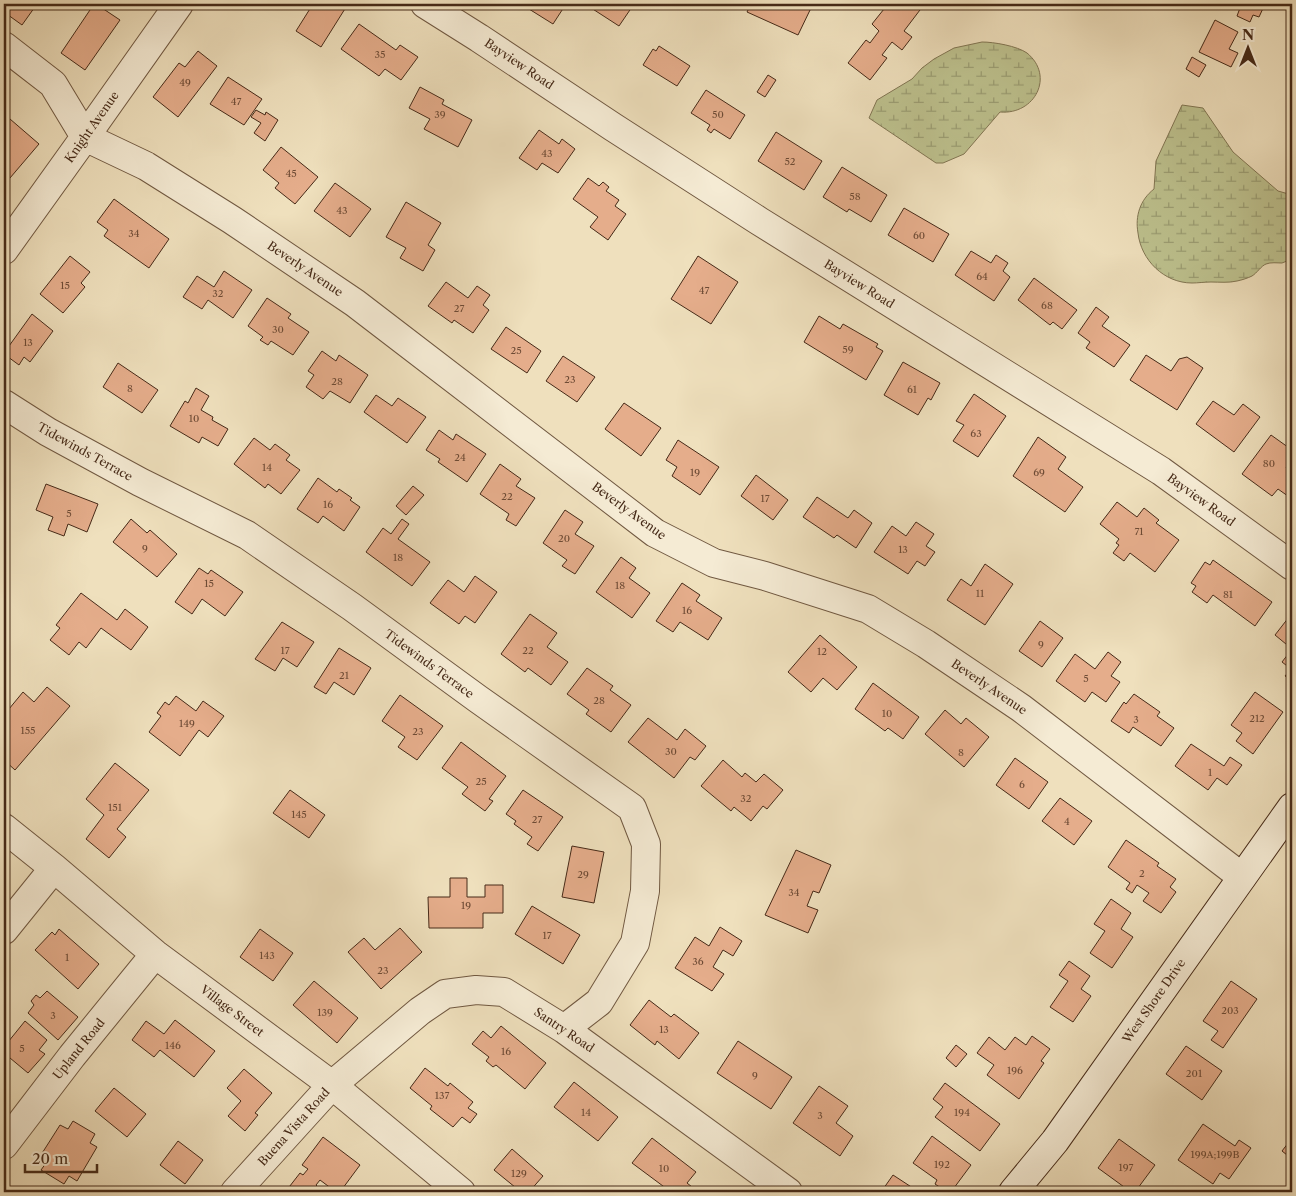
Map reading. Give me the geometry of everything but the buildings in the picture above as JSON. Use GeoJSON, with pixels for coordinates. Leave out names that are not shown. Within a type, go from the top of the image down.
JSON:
{"type":"FeatureCollection","features":[{"type":"Feature","properties":{"kind":"street","name":"Knight Avenue"},"geometry":{"type":"LineString","coordinates":[[4,250],[179,4]]}},
{"type":"Feature","properties":{"kind":"street","name":"Bayview Road"},"geometry":{"type":"LineString","coordinates":[[425,4],[613,128],[767,226],[1160,471],[1292,566]]}},
{"type":"Feature","properties":{"kind":"street"},"geometry":{"type":"LineString","coordinates":[[4,46],[53,84],[85,138]]}},
{"type":"Feature","properties":{"kind":"street","name":"Beverly Avenue"},"geometry":{"type":"LineString","coordinates":[[85,138],[146,166],[232,220],[355,303],[655,533],[714,563],[765,576],[868,609],[926,644],[1021,708],[1242,877]]}},
{"type":"Feature","properties":{"kind":"street","name":"Tidewinds Terrace"},"geometry":{"type":"LineString","coordinates":[[4,404],[48,432],[140,482],[247,535],[352,607],[632,808],[646,844],[645,891],[635,943],[599,1002],[564,1029]]}},
{"type":"Feature","properties":{"kind":"street","name":"West Shore Drive"},"geometry":{"type":"LineString","coordinates":[[1018,1191],[1292,807]]}},
{"type":"Feature","properties":{"kind":"street","name":"Village Street"},"geometry":{"type":"LineString","coordinates":[[4,828],[155,954],[332,1085],[461,1192]]}},
{"type":"Feature","properties":{"kind":"street"},"geometry":{"type":"LineString","coordinates":[[4,930],[54,868]]}},
{"type":"Feature","properties":{"kind":"street","name":"Upland Road"},"geometry":{"type":"LineString","coordinates":[[4,1145],[72,1056],[155,954]]}},
{"type":"Feature","properties":{"kind":"street","name":"Santry Road"},"geometry":{"type":"LineString","coordinates":[[332,1085],[420,1011],[445,994],[476,990],[504,992],[564,1029],[788,1192]]}},
{"type":"Feature","properties":{"kind":"street","name":"Buena Vista Road"},"geometry":{"type":"LineString","coordinates":[[236,1192],[332,1085]]}},
{"type":"Feature","properties":{"kind":"green space"},"geometry":{"type":"Polygon","coordinates":[[[982,42],[1005,45],[1027,53],[1035,62],[1040,72],[1040,83],[1031,101],[1023,107],[1012,111],[1000,112],[964,154],[943,163],[936,163],[869,118],[877,100],[912,79],[934,59],[954,48],[982,42]]]}},
{"type":"Feature","properties":{"kind":"green space"},"geometry":{"type":"Polygon","coordinates":[[[1182,105],[1203,108],[1233,152],[1278,191],[1292,195],[1292,259],[1282,263],[1266,264],[1252,276],[1239,281],[1192,283],[1172,279],[1163,274],[1149,261],[1140,243],[1137,227],[1138,215],[1145,198],[1154,189],[1156,161],[1182,105]]]}}]}
